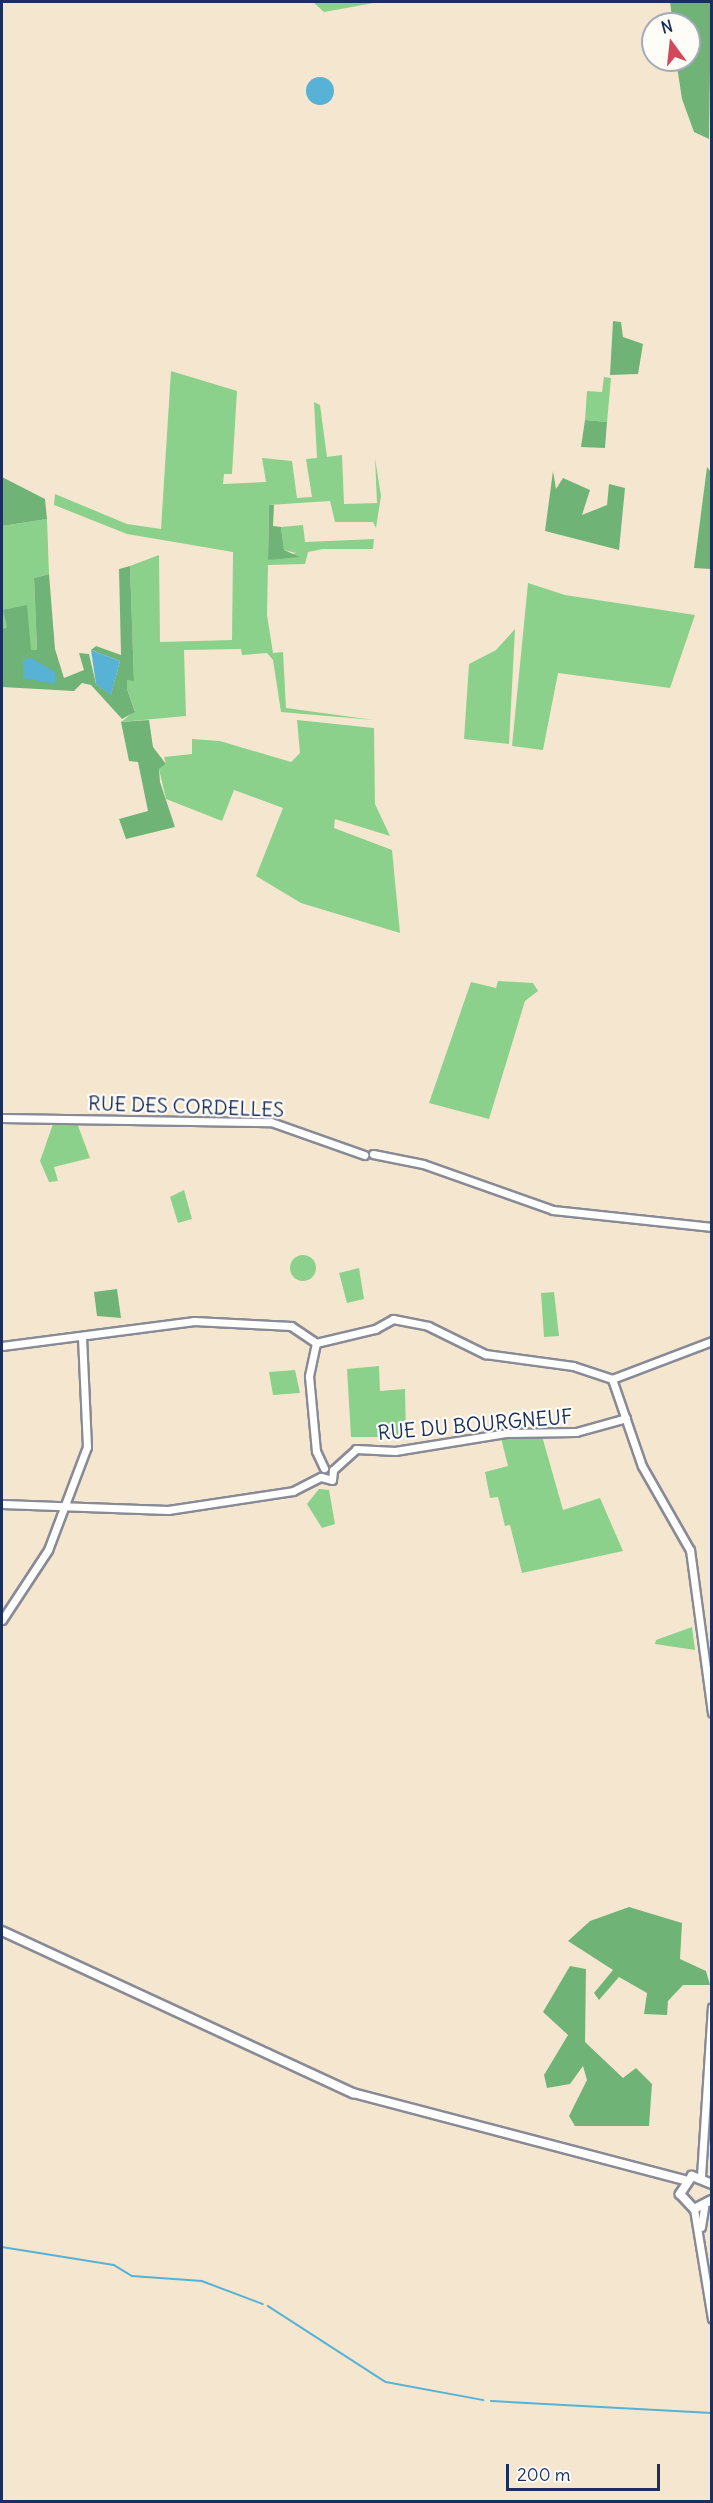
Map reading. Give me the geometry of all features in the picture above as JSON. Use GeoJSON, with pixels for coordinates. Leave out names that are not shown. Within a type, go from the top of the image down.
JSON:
{"type":"FeatureCollection","features":[{"type":"Feature","properties":{"kind":"main road"},"geometry":{"type":"LineString","coordinates":[[2,1930],[354,2092],[648,2168],[693,2177],[711,2184]]}},
{"type":"Feature","properties":{"kind":"main road"},"geometry":{"type":"LineString","coordinates":[[648,2168],[680,2189],[685,2204],[699,2208],[711,2200]]}},
{"type":"Feature","properties":{"kind":"main road"},"geometry":{"type":"LineString","coordinates":[[680,2189],[693,2177]]}},
{"type":"Feature","properties":{"kind":"street","name":"RUE DES CORDELLES"},"geometry":{"type":"LineString","coordinates":[[2,1118],[272,1122],[364,1155],[368,1150],[373,1154],[423,1164],[553,1210],[711,1227]]}},
{"type":"Feature","properties":{"kind":"street"},"geometry":{"type":"LineString","coordinates":[[2,1346],[215,1320],[291,1326],[316,1343],[375,1329],[393,1319],[428,1326],[485,1354],[573,1366],[612,1379],[711,1341]]}},
{"type":"Feature","properties":{"kind":"street"},"geometry":{"type":"LineString","coordinates":[[2,1620],[48,1550],[88,1440],[81,1337]]}},
{"type":"Feature","properties":{"kind":"street"},"geometry":{"type":"LineString","coordinates":[[2,1504],[168,1510],[293,1491],[321,1477],[324,1468],[315,1443],[310,1384],[316,1343]]}},
{"type":"Feature","properties":{"kind":"street"},"geometry":{"type":"LineString","coordinates":[[612,1379],[642,1466],[690,1550],[711,1713]]}},
{"type":"Feature","properties":{"kind":"street","name":"RUE DU BOURGNEUF"},"geometry":{"type":"LineString","coordinates":[[321,1477],[332,1480],[333,1470],[356,1449],[395,1450],[506,1433],[576,1432],[626,1418]]}},
{"type":"Feature","properties":{"kind":"street"},"geometry":{"type":"LineString","coordinates":[[324,1468],[333,1470]]}},
{"type":"Feature","properties":{"kind":"street"},"geometry":{"type":"LineString","coordinates":[[693,2177],[698,2162],[711,2007]]}},
{"type":"Feature","properties":{"kind":"street"},"geometry":{"type":"LineString","coordinates":[[699,2208],[711,2319]]}},
{"type":"Feature","properties":{"kind":"green space"},"geometry":{"type":"Polygon","coordinates":[[[313,2],[379,2],[324,12],[313,2]]]}},
{"type":"Feature","properties":{"kind":"green space"},"geometry":{"type":"Polygon","coordinates":[[[670,2],[711,2],[709,139],[694,132],[682,99],[678,72],[701,72],[701,12],[671,12],[670,2]]]}},
{"type":"Feature","properties":{"kind":"green space"},"geometry":{"type":"Polygon","coordinates":[[[613,321],[621,322],[623,337],[643,344],[638,374],[610,375],[613,321]]]}},
{"type":"Feature","properties":{"kind":"green space"},"geometry":{"type":"Polygon","coordinates":[[[171,371],[237,391],[232,474],[224,474],[223,484],[266,482],[262,458],[292,461],[297,498],[312,497],[306,459],[317,458],[314,402],[320,405],[327,457],[342,455],[344,504],[377,503],[375,458],[381,496],[376,528],[373,522],[335,522],[330,501],[269,505],[268,560],[296,553],[284,550],[281,527],[303,525],[305,542],[374,539],[373,549],[323,549],[308,552],[305,564],[268,565],[267,615],[273,653],[283,652],[286,708],[374,720],[281,712],[273,660],[267,653],[242,655],[241,649],[184,650],[186,716],[121,722],[135,711],[127,689],[127,680],[134,680],[130,566],[159,555],[160,642],[232,640],[233,552],[127,534],[54,505],[55,494],[127,524],[161,529],[171,371]]]}},
{"type":"Feature","properties":{"kind":"green space"},"geometry":{"type":"Polygon","coordinates":[[[604,377],[611,378],[607,422],[585,420],[587,391],[602,392],[604,377]]]}},
{"type":"Feature","properties":{"kind":"green space"},"geometry":{"type":"Polygon","coordinates":[[[585,420],[607,422],[605,448],[581,447],[585,420]]]}},
{"type":"Feature","properties":{"kind":"green space"},"geometry":{"type":"Polygon","coordinates":[[[707,467],[711,472],[711,569],[694,568],[707,467]]]}},
{"type":"Feature","properties":{"kind":"green space"},"geometry":{"type":"Polygon","coordinates":[[[553,471],[556,489],[563,478],[590,490],[582,515],[607,505],[609,484],[625,488],[619,550],[545,531],[553,471]]]}},
{"type":"Feature","properties":{"kind":"green space"},"geometry":{"type":"Polygon","coordinates":[[[2,477],[45,499],[47,519],[2,526],[2,477]]]}},
{"type":"Feature","properties":{"kind":"green space"},"geometry":{"type":"Polygon","coordinates":[[[269,505],[274,505],[273,526],[281,527],[284,550],[300,557],[268,560],[269,505]]]}},
{"type":"Feature","properties":{"kind":"green space"},"geometry":{"type":"Polygon","coordinates":[[[47,519],[49,574],[34,578],[37,650],[31,651],[7,627],[2,629],[2,526],[47,519]]]}},
{"type":"Feature","properties":{"kind":"green space"},"geometry":{"type":"Polygon","coordinates":[[[130,566],[134,681],[127,680],[127,689],[135,712],[122,719],[91,685],[82,683],[74,691],[2,687],[2,629],[7,627],[3,610],[27,605],[31,650],[37,650],[34,578],[49,574],[55,649],[64,678],[84,670],[79,653],[89,654],[96,684],[111,694],[120,661],[91,650],[96,646],[121,655],[119,569],[130,566]]]}},
{"type":"Feature","properties":{"kind":"green space"},"geometry":{"type":"Polygon","coordinates":[[[528,583],[565,595],[695,615],[670,688],[558,673],[543,750],[512,746],[528,583]]]}},
{"type":"Feature","properties":{"kind":"green space"},"geometry":{"type":"Polygon","coordinates":[[[515,629],[509,744],[464,739],[469,664],[496,650],[515,629]]]}},
{"type":"Feature","properties":{"kind":"green space"},"geometry":{"type":"Polygon","coordinates":[[[149,720],[153,747],[166,764],[159,769],[160,782],[175,827],[126,839],[119,819],[148,811],[138,762],[129,761],[121,722],[149,720]]]}},
{"type":"Feature","properties":{"kind":"green space"},"geometry":{"type":"Polygon","coordinates":[[[297,720],[374,728],[375,804],[390,836],[335,819],[334,828],[392,850],[400,933],[301,903],[256,876],[283,808],[234,790],[222,821],[166,799],[159,769],[166,764],[164,757],[192,754],[192,739],[220,741],[291,762],[300,753],[297,720]]]}},
{"type":"Feature","properties":{"kind":"green space"},"geometry":{"type":"Polygon","coordinates":[[[498,981],[533,983],[538,991],[525,1001],[489,1119],[429,1103],[471,982],[496,988],[498,981]]]}},
{"type":"Feature","properties":{"kind":"green space"},"geometry":{"type":"Polygon","coordinates":[[[77,1123],[90,1158],[54,1167],[58,1181],[49,1182],[40,1161],[53,1124],[77,1123]]]}},
{"type":"Feature","properties":{"kind":"green space"},"geometry":{"type":"Polygon","coordinates":[[[184,1190],[192,1219],[178,1223],[170,1197],[184,1190]]]}},
{"type":"Feature","properties":{"kind":"green space"},"geometry":{"type":"Polygon","coordinates":[[[303,1255],[313,1258],[316,1268],[313,1278],[303,1281],[293,1278],[290,1268],[293,1258],[303,1255]]]}},
{"type":"Feature","properties":{"kind":"green space"},"geometry":{"type":"Polygon","coordinates":[[[359,1268],[364,1299],[347,1303],[339,1273],[359,1268]]]}},
{"type":"Feature","properties":{"kind":"green space"},"geometry":{"type":"Polygon","coordinates":[[[117,1289],[121,1318],[97,1316],[94,1292],[117,1289]]]}},
{"type":"Feature","properties":{"kind":"green space"},"geometry":{"type":"Polygon","coordinates":[[[554,1292],[559,1336],[544,1337],[541,1293],[554,1292]]]}},
{"type":"Feature","properties":{"kind":"green space"},"geometry":{"type":"Polygon","coordinates":[[[379,1366],[380,1391],[405,1389],[406,1437],[351,1437],[347,1369],[379,1366]]]}},
{"type":"Feature","properties":{"kind":"green space"},"geometry":{"type":"Polygon","coordinates":[[[295,1370],[300,1393],[273,1395],[269,1372],[295,1370]]]}},
{"type":"Feature","properties":{"kind":"green space"},"geometry":{"type":"Polygon","coordinates":[[[542,1436],[563,1510],[600,1498],[623,1551],[522,1573],[510,1525],[505,1526],[498,1497],[490,1498],[485,1472],[508,1466],[501,1438],[542,1436]]]}},
{"type":"Feature","properties":{"kind":"green space"},"geometry":{"type":"Polygon","coordinates":[[[319,1489],[329,1490],[335,1524],[322,1528],[307,1504],[319,1489]]]}},
{"type":"Feature","properties":{"kind":"green space"},"geometry":{"type":"Polygon","coordinates":[[[692,1627],[695,1650],[655,1644],[656,1640],[692,1627]]]}},
{"type":"Feature","properties":{"kind":"green space"},"geometry":{"type":"Polygon","coordinates":[[[629,1907],[682,1923],[680,1959],[706,1971],[710,1985],[683,1985],[668,2001],[667,2015],[644,2014],[647,1993],[619,1977],[599,2000],[594,1993],[613,1970],[568,1941],[590,1921],[629,1907]]]}},
{"type":"Feature","properties":{"kind":"green space"},"geometry":{"type":"Polygon","coordinates":[[[570,1966],[586,1969],[585,2042],[623,2078],[636,2068],[652,2084],[649,2126],[575,2126],[569,2116],[587,2080],[583,2066],[570,2084],[547,2088],[544,2075],[568,2035],[543,2012],[570,1966]]]}},
{"type":"Feature","properties":{"kind":"water"},"geometry":{"type":"Polygon","coordinates":[[[320,77],[330,81],[334,91],[330,101],[320,105],[310,101],[306,91],[310,81],[320,77]]]}},
{"type":"Feature","properties":{"kind":"water"},"geometry":{"type":"Polygon","coordinates":[[[91,650],[120,661],[111,695],[96,684],[91,650]]]}},
{"type":"Feature","properties":{"kind":"water"},"geometry":{"type":"Polygon","coordinates":[[[31,658],[55,672],[55,684],[23,678],[23,660],[31,658]]]}},
{"type":"Feature","properties":{"kind":"waterway"},"geometry":{"type":"LineString","coordinates":[[2,2247],[114,2265],[132,2276],[202,2281],[263,2304]]}},
{"type":"Feature","properties":{"kind":"waterway"},"geometry":{"type":"LineString","coordinates":[[268,2306],[386,2382],[483,2400]]}},
{"type":"Feature","properties":{"kind":"waterway"},"geometry":{"type":"LineString","coordinates":[[491,2401],[712,2413]]}}]}
